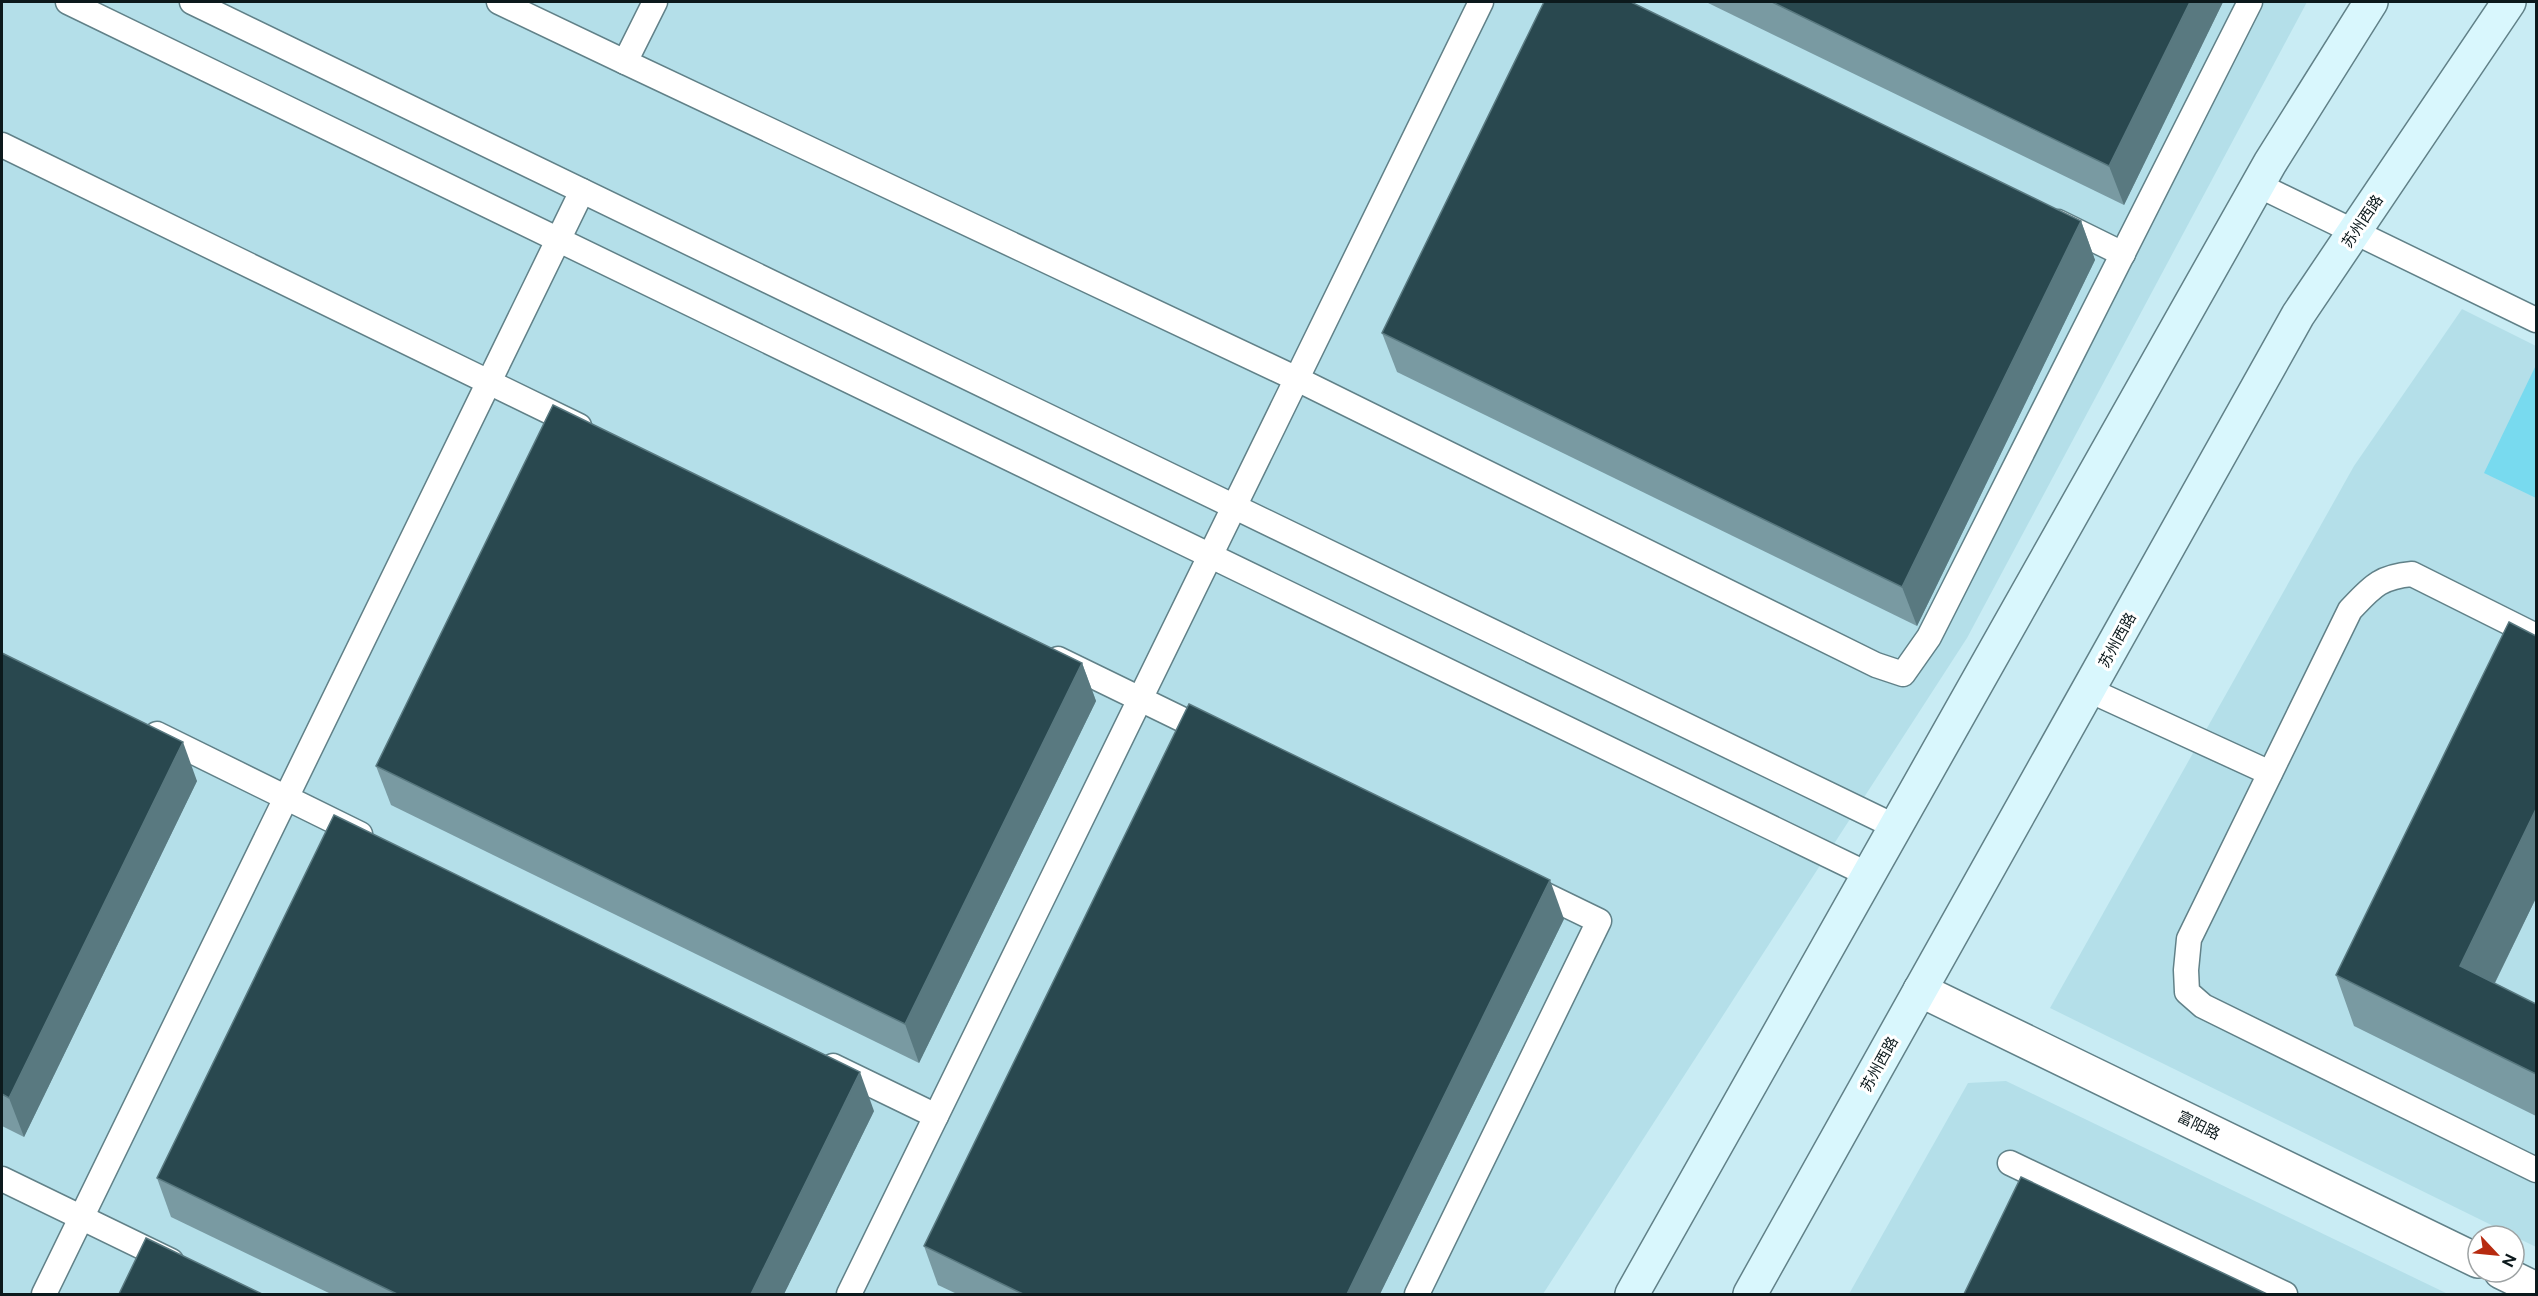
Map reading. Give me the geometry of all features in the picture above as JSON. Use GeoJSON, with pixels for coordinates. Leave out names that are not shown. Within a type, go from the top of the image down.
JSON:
{"type":"FeatureCollection","features":[{"type":"Feature","properties":{"kind":"main road"},"geometry":{"type":"LineString","coordinates":[[1632,1294],[2258,185],[2371,2]]}},
{"type":"Feature","properties":{"kind":"main road","name":"苏州西路"},"geometry":{"type":"LineString","coordinates":[[1750,1294],[2298,315],[2509,2]]}},
{"type":"Feature","properties":{"kind":"street","name":"富阳路"},"geometry":{"type":"LineString","coordinates":[[1920,990],[2466,1255]]}},
{"type":"Feature","properties":{"kind":"lane"},"geometry":{"type":"LineString","coordinates":[[68,2],[1869,875]]}},
{"type":"Feature","properties":{"kind":"lane"},"geometry":{"type":"LineString","coordinates":[[192,2],[1896,827]]}},
{"type":"Feature","properties":{"kind":"lane"},"geometry":{"type":"LineString","coordinates":[[499,2],[1296,379],[1866,659],[1903,674],[1929,637],[2250,2]]}},
{"type":"Feature","properties":{"kind":"lane"},"geometry":{"type":"LineString","coordinates":[[625,62],[655,2]]}},
{"type":"Feature","properties":{"kind":"lane"},"geometry":{"type":"LineString","coordinates":[[849,1294],[1481,2]]}},
{"type":"Feature","properties":{"kind":"lane"},"geometry":{"type":"LineString","coordinates":[[2,146],[595,434]]}},
{"type":"Feature","properties":{"kind":"lane"},"geometry":{"type":"LineString","coordinates":[[2258,185],[2536,320]]}},
{"type":"Feature","properties":{"kind":"lane"},"geometry":{"type":"LineString","coordinates":[[44,1294],[582,191]]}},
{"type":"Feature","properties":{"kind":"lane"},"geometry":{"type":"LineString","coordinates":[[2037,212],[2123,254]]}},
{"type":"Feature","properties":{"kind":"lane"},"geometry":{"type":"LineString","coordinates":[[2536,636],[2412,574],[2390,576],[2370,588],[2350,610],[2189,939],[2186,970],[2187,992],[2203,1006],[2536,1170]]}},
{"type":"Feature","properties":{"kind":"lane"},"geometry":{"type":"LineString","coordinates":[[1033,647],[1225,740]]}},
{"type":"Feature","properties":{"kind":"lane"},"geometry":{"type":"LineString","coordinates":[[2089,690],[2270,773]]}},
{"type":"Feature","properties":{"kind":"lane"},"geometry":{"type":"LineString","coordinates":[[139,725],[382,844]]}},
{"type":"Feature","properties":{"kind":"lane"},"geometry":{"type":"LineString","coordinates":[[1417,1294],[1599,921],[1503,875]]}},
{"type":"Feature","properties":{"kind":"lane"},"geometry":{"type":"LineString","coordinates":[[808,1054],[936,1116]]}},
{"type":"Feature","properties":{"kind":"lane"},"geometry":{"type":"LineString","coordinates":[[2010,1163],[2285,1294]]}},
{"type":"Feature","properties":{"kind":"lane"},"geometry":{"type":"LineString","coordinates":[[2,1179],[187,1269]]}},
{"type":"Feature","properties":{"kind":"shaded area"},"geometry":{"type":"Polygon","coordinates":[[[2,2],[2307,2],[1967,638],[1543,1294],[2,1294],[2,2]]]}},
{"type":"Feature","properties":{"kind":"shaded area"},"geometry":{"type":"Polygon","coordinates":[[[2462,309],[2536,346],[2536,1247],[2526,1242],[2526,1224],[2489,1224],[2050,1008],[2354,466],[2462,309]]]}},
{"type":"Feature","properties":{"kind":"shaded area"},"geometry":{"type":"Polygon","coordinates":[[[2536,365],[2536,498],[2484,473],[2536,365]]]}},
{"type":"Feature","properties":{"kind":"shaded area"},"geometry":{"type":"Polygon","coordinates":[[[2006,1081],[2448,1294],[1849,1294],[1968,1083],[2006,1081]]]}},
{"type":"Feature","properties":{"kind":"building"},"geometry":{"type":"Polygon","coordinates":[[[1544,2],[1631,2],[2081,221],[1902,587],[1382,333],[1544,2]]]}},
{"type":"Feature","properties":{"kind":"building"},"geometry":{"type":"Polygon","coordinates":[[[1772,2],[2190,2],[2109,166],[1772,2]]]}},
{"type":"Feature","properties":{"kind":"building"},"geometry":{"type":"Polygon","coordinates":[[[553,405],[1082,663],[905,1024],[376,766],[553,405]]]}},
{"type":"Feature","properties":{"kind":"building"},"geometry":{"type":"Polygon","coordinates":[[[2509,622],[2536,636],[2536,809],[2460,966],[2536,1004],[2536,1074],[2336,975],[2509,622]]]}},
{"type":"Feature","properties":{"kind":"building"},"geometry":{"type":"Polygon","coordinates":[[[2,653],[183,742],[9,1098],[2,1094],[2,653]]]}},
{"type":"Feature","properties":{"kind":"building"},"geometry":{"type":"Polygon","coordinates":[[[1189,704],[1550,880],[1347,1294],[1023,1294],[924,1246],[1189,704]]]}},
{"type":"Feature","properties":{"kind":"building"},"geometry":{"type":"Polygon","coordinates":[[[334,815],[860,1072],[751,1294],[397,1294],[157,1178],[334,815]]]}},
{"type":"Feature","properties":{"kind":"building"},"geometry":{"type":"Polygon","coordinates":[[[2021,1177],[2267,1294],[1964,1294],[2021,1177]]]}},
{"type":"Feature","properties":{"kind":"building"},"geometry":{"type":"Polygon","coordinates":[[[146,1238],[262,1294],[119,1294],[146,1238]]]}}]}
